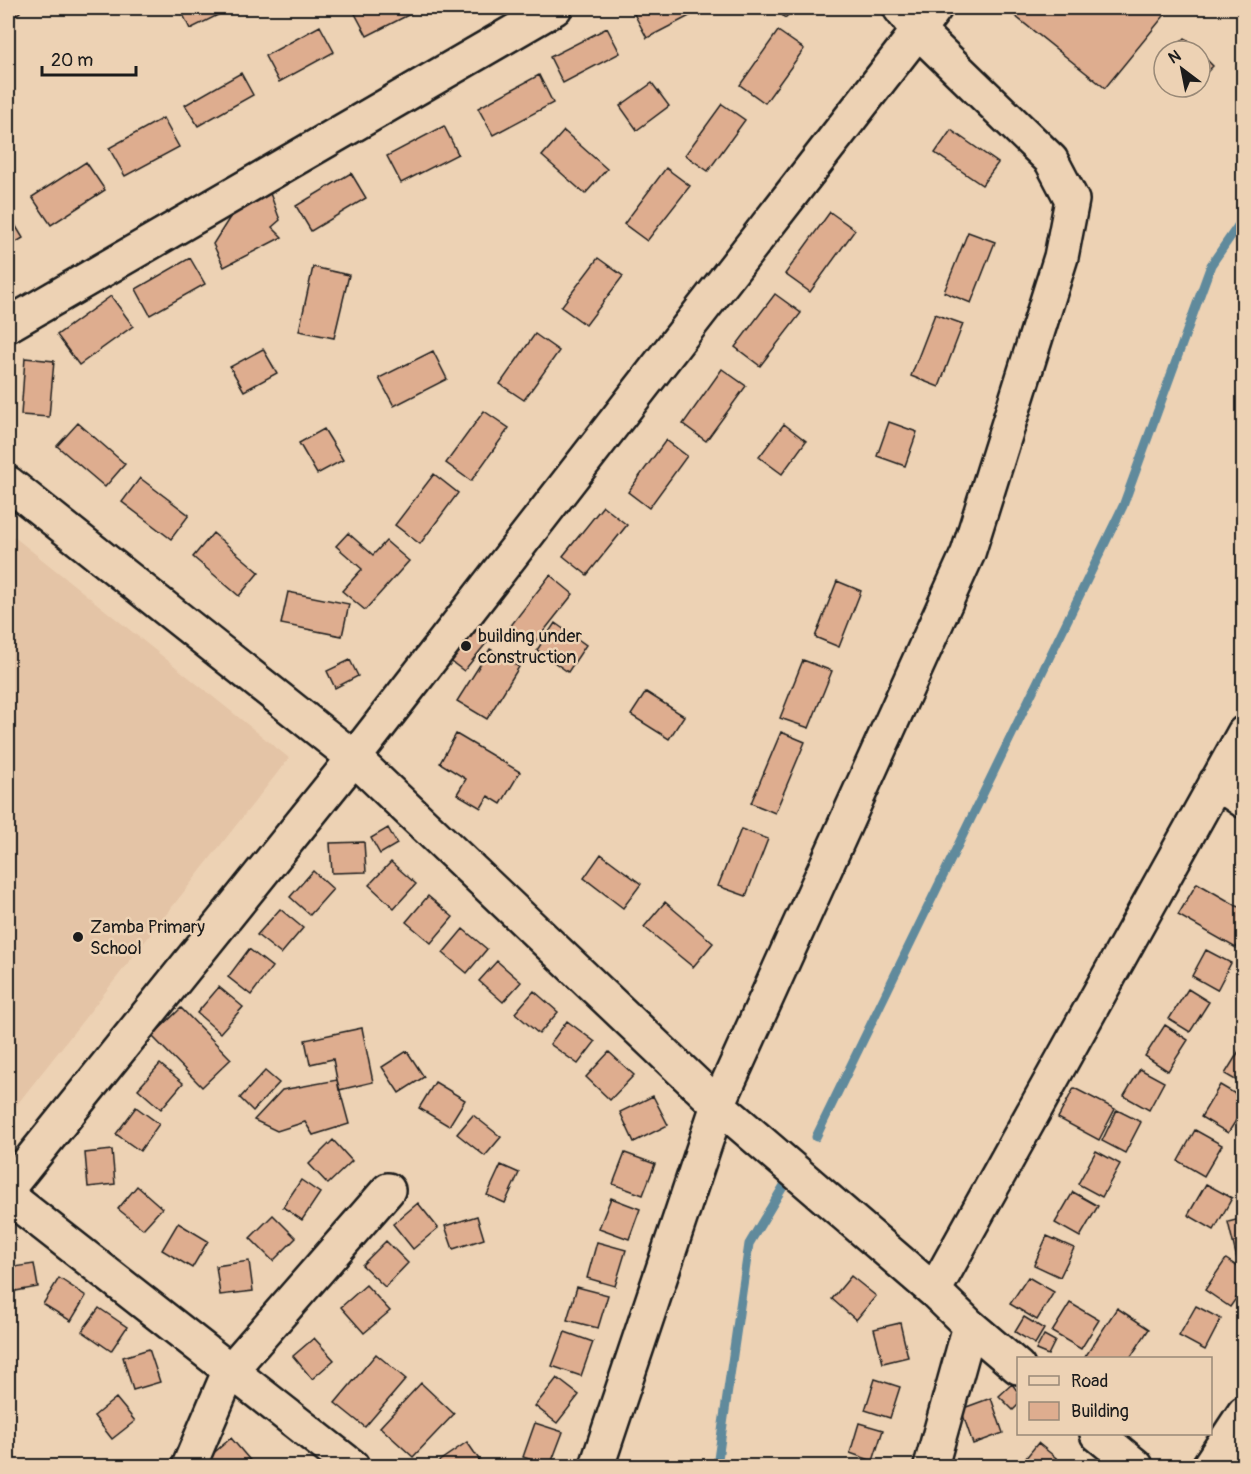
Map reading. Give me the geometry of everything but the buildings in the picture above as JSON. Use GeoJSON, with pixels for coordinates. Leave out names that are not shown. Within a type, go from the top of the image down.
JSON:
{"type":"FeatureCollection","features":[{"type":"Feature","properties":{"kind":"street"},"geometry":{"type":"LineString","coordinates":[[8,325],[555,8]]}},
{"type":"Feature","properties":{"kind":"street"},"geometry":{"type":"LineString","coordinates":[[8,1188],[18,1153],[354,758],[918,15],[1051,160],[1072,201],[1061,257],[968,553],[718,1105],[597,1467]]}},
{"type":"Feature","properties":{"kind":"street"},"geometry":{"type":"LineString","coordinates":[[8,483],[354,758],[718,1105],[934,1291],[1017,1366]]}},
{"type":"Feature","properties":{"kind":"street"},"geometry":{"type":"LineString","coordinates":[[934,1291],[1244,733]]}},
{"type":"Feature","properties":{"kind":"street"},"geometry":{"type":"LineString","coordinates":[[1216,782],[1244,801]]}},
{"type":"Feature","properties":{"kind":"street"},"geometry":{"type":"LineString","coordinates":[[189,1467],[230,1372],[388,1190]]}},
{"type":"Feature","properties":{"kind":"street"},"geometry":{"type":"LineString","coordinates":[[8,1196],[352,1467]]}},
{"type":"Feature","properties":{"kind":"street"},"geometry":{"type":"LineString","coordinates":[[931,1467],[970,1326]]}},
{"type":"Feature","properties":{"kind":"street"},"geometry":{"type":"LineString","coordinates":[[1209,1467],[1244,1413]]}},
{"type":"Feature","properties":{"kind":"street"},"geometry":{"type":"LineString","coordinates":[[1098,1435],[1136,1467]]}},
{"type":"Feature","properties":{"kind":"shaded area","name":"Zamba Primary School"},"geometry":{"type":"Polygon","coordinates":[[[8,532],[289,758],[8,1116],[8,532]]]}},
{"type":"Feature","properties":{"kind":"waterway"},"geometry":{"type":"LineString","coordinates":[[816,1137],[1123,506],[1211,265],[1244,217]]}},
{"type":"Feature","properties":{"kind":"waterway"},"geometry":{"type":"LineString","coordinates":[[717,1466],[749,1244],[786,1182]]}},
{"type":"Feature","properties":{"kind":"place","name":"building under construction"},"geometry":{"type":"Point","coordinates":[466,646]}},
{"type":"Feature","properties":{"kind":"place","name":"Zamba Primary School"},"geometry":{"type":"Point","coordinates":[78,937]}}]}
